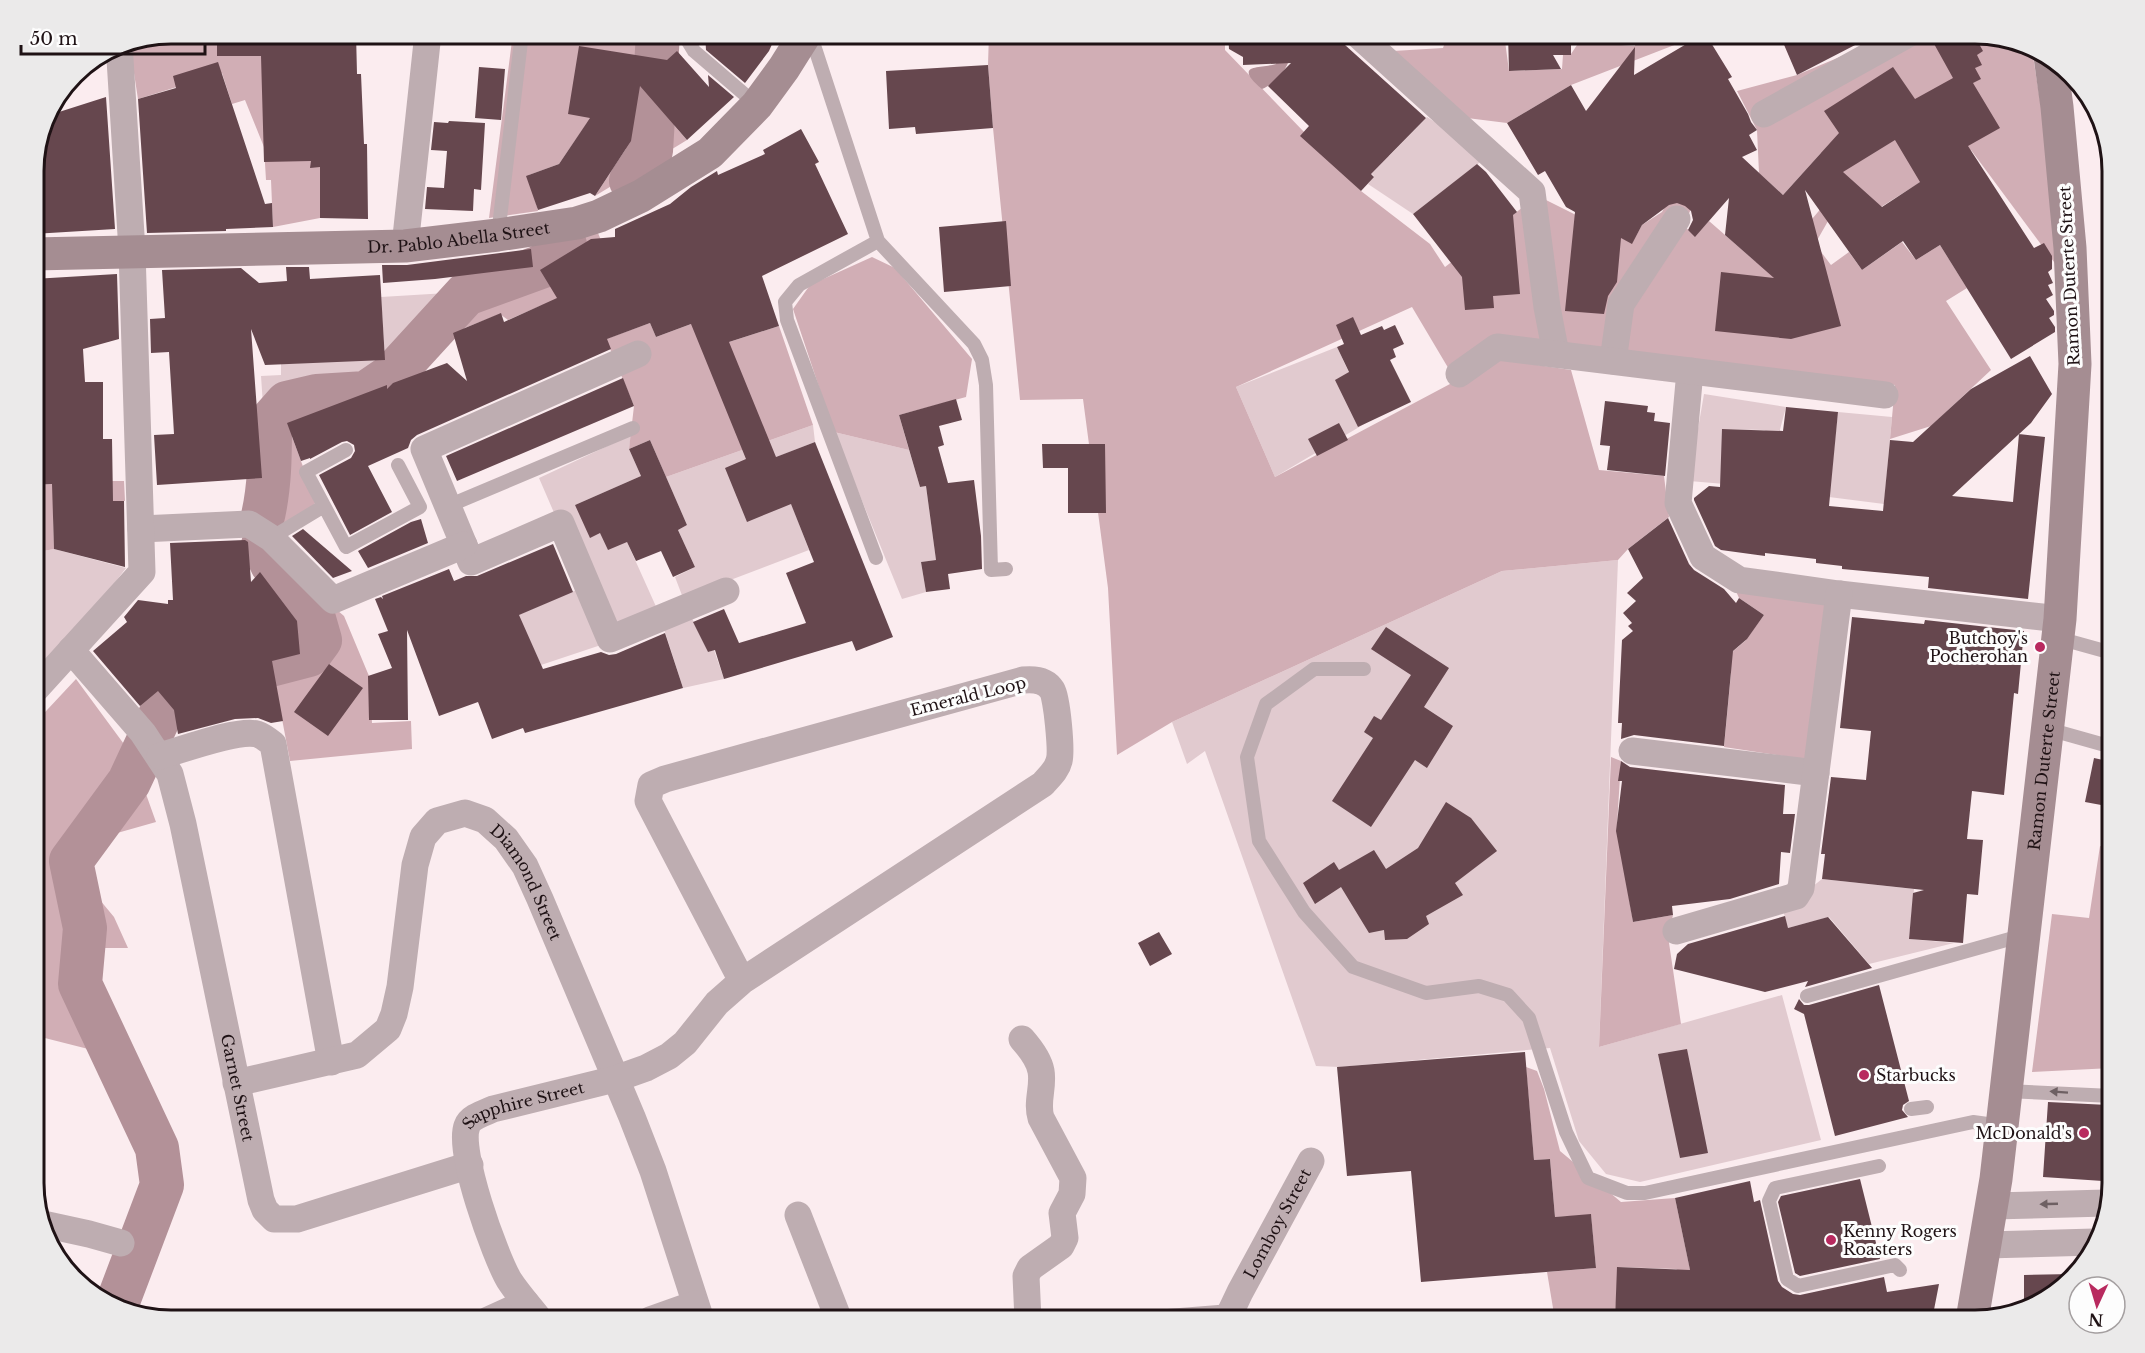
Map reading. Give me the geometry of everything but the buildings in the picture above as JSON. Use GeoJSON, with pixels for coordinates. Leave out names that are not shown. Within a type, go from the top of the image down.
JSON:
{"type":"FeatureCollection","features":[{"type":"Feature","properties":{"kind":"main road","name":"Dr. Pablo Abella Street"},"geometry":{"type":"LineString","coordinates":[[44,254],[405,246],[498,235],[577,222],[599,216],[641,196],[710,153],[757,105],[799,44]]}},
{"type":"Feature","properties":{"kind":"main road","name":"Ramon Duterte Street"},"geometry":{"type":"LineString","coordinates":[[1974,1310],[1992,1206],[2002,1126],[2059,628],[2075,354],[2070,248],[2052,70]]}},
{"type":"Feature","properties":{"kind":"street"},"geometry":{"type":"LineString","coordinates":[[405,246],[427,44]]}},
{"type":"Feature","properties":{"kind":"street"},"geometry":{"type":"LineString","coordinates":[[1368,44],[1532,192],[1556,354]]}},
{"type":"Feature","properties":{"kind":"street"},"geometry":{"type":"LineString","coordinates":[[1764,114],[1890,44]]}},
{"type":"Feature","properties":{"kind":"street"},"geometry":{"type":"LineString","coordinates":[[44,680],[142,572],[132,251],[120,54]]}},
{"type":"Feature","properties":{"kind":"street"},"geometry":{"type":"LineString","coordinates":[[1613,362],[1621,304],[1677,219]]}},
{"type":"Feature","properties":{"kind":"street"},"geometry":{"type":"LineString","coordinates":[[1459,374],[1497,347],[1885,395]]}},
{"type":"Feature","properties":{"kind":"street"},"geometry":{"type":"LineString","coordinates":[[638,354],[424,449],[471,562],[561,523],[610,639],[726,591]]}},
{"type":"Feature","properties":{"kind":"street"},"geometry":{"type":"LineString","coordinates":[[1690,371],[1678,503],[1703,557],[1739,580],[2059,628]]}},
{"type":"Feature","properties":{"kind":"street"},"geometry":{"type":"LineString","coordinates":[[141,530],[249,524],[272,538],[333,600],[464,545]]}},
{"type":"Feature","properties":{"kind":"street"},"geometry":{"type":"LineString","coordinates":[[1676,931],[1796,896],[1801,888],[1839,594]]}},
{"type":"Feature","properties":{"kind":"street","name":"Garnet Street"},"geometry":{"type":"LineString","coordinates":[[71,650],[153,746],[170,774],[177,796],[236,1083],[261,1200],[265,1209],[274,1219],[297,1219],[470,1166]]}},
{"type":"Feature","properties":{"kind":"street","name":"Emerald Loop"},"geometry":{"type":"LineString","coordinates":[[615,1078],[646,1068],[669,1056],[685,1043],[717,1003],[742,981],[1043,784],[1059,761],[1055,701],[1052,690],[1045,683],[1035,679],[1023,680],[676,776],[651,785],[648,801],[742,981]]}},
{"type":"Feature","properties":{"kind":"street"},"geometry":{"type":"LineString","coordinates":[[153,746],[255,733],[265,737],[273,744],[331,1062]]}},
{"type":"Feature","properties":{"kind":"street"},"geometry":{"type":"LineString","coordinates":[[1632,751],[1816,773]]}},
{"type":"Feature","properties":{"kind":"street","name":"Diamond Street"},"geometry":{"type":"LineString","coordinates":[[236,1083],[357,1055],[388,1029],[400,987],[415,865],[423,837],[437,821],[465,813],[485,820],[506,839],[525,866],[653,1171],[697,1310]]}},
{"type":"Feature","properties":{"kind":"street"},"geometry":{"type":"LineString","coordinates":[[1022,1039],[1031,1050],[1041,1071],[1038,1108],[1041,1118],[1073,1178],[1071,1194],[1062,1213],[1065,1238],[1061,1246],[1030,1268],[1026,1276],[1028,1310]]}},
{"type":"Feature","properties":{"kind":"street","name":"Sapphire Street"},"geometry":{"type":"LineString","coordinates":[[532,1310],[510,1281],[488,1230],[464,1136],[467,1124],[493,1109],[615,1078]]}},
{"type":"Feature","properties":{"kind":"street","name":"Lomboy Street"},"geometry":{"type":"LineString","coordinates":[[1234,1310],[1311,1161]]}},
{"type":"Feature","properties":{"kind":"street"},"geometry":{"type":"LineString","coordinates":[[1992,1206],[2100,1203]]}},
{"type":"Feature","properties":{"kind":"street"},"geometry":{"type":"LineString","coordinates":[[798,1215],[835,1310]]}},
{"type":"Feature","properties":{"kind":"street"},"geometry":{"type":"LineString","coordinates":[[51,1226],[121,1243]]}},
{"type":"Feature","properties":{"kind":"street"},"geometry":{"type":"LineString","coordinates":[[1986,1245],[2086,1242]]}},
{"type":"Feature","properties":{"kind":"lane"},"geometry":{"type":"LineString","coordinates":[[498,235],[521,44]]}},
{"type":"Feature","properties":{"kind":"lane"},"geometry":{"type":"LineString","coordinates":[[689,44],[693,51],[757,105]]}},
{"type":"Feature","properties":{"kind":"lane"},"geometry":{"type":"LineString","coordinates":[[814,44],[878,241],[974,344],[982,360],[986,385],[992,570],[1006,569]]}},
{"type":"Feature","properties":{"kind":"lane"},"geometry":{"type":"LineString","coordinates":[[876,558],[787,320],[785,302],[799,285],[878,241]]}},
{"type":"Feature","properties":{"kind":"lane"},"geometry":{"type":"LineString","coordinates":[[448,507],[633,428]]}},
{"type":"Feature","properties":{"kind":"lane"},"geometry":{"type":"LineString","coordinates":[[346,450],[306,472],[346,547],[420,507],[398,465]]}},
{"type":"Feature","properties":{"kind":"lane"},"geometry":{"type":"LineString","coordinates":[[272,538],[324,506]]}},
{"type":"Feature","properties":{"kind":"lane"},"geometry":{"type":"LineString","coordinates":[[2059,628],[2102,648]]}},
{"type":"Feature","properties":{"kind":"lane"},"geometry":{"type":"LineString","coordinates":[[1364,669],[1314,669],[1266,704],[1247,757],[1259,841],[1304,912],[1353,967],[1426,993],[1479,986],[1508,995],[1529,1018],[1566,1132],[1588,1178],[1627,1193],[1645,1193],[1973,1122],[2002,1126]]}},
{"type":"Feature","properties":{"kind":"lane"},"geometry":{"type":"LineString","coordinates":[[2049,729],[2102,744]]}},
{"type":"Feature","properties":{"kind":"lane"},"geometry":{"type":"LineString","coordinates":[[1807,996],[2024,935]]}},
{"type":"Feature","properties":{"kind":"lane"},"geometry":{"type":"LineString","coordinates":[[2006,1091],[2102,1096]]}},
{"type":"Feature","properties":{"kind":"lane"},"geometry":{"type":"LineString","coordinates":[[1911,1109],[1928,1107]]}},
{"type":"Feature","properties":{"kind":"lane"},"geometry":{"type":"LineString","coordinates":[[1879,1166],[1776,1188],[1768,1201],[1787,1279],[1798,1286],[1895,1265],[1900,1270]]}},
{"type":"Feature","properties":{"kind":"shaded area"},"geometry":{"type":"Polygon","coordinates":[[[162,44],[217,44],[217,56],[261,56],[271,76],[282,161],[311,161],[320,167],[320,218],[273,227],[271,180],[266,180],[264,147],[245,100],[232,104],[222,73],[138,99],[130,50],[162,44]]]}},
{"type":"Feature","properties":{"kind":"shaded area"},"geometry":{"type":"Polygon","coordinates":[[[512,44],[661,44],[660,65],[667,95],[657,106],[687,140],[595,196],[626,149],[587,123],[559,164],[529,175],[538,211],[489,218],[512,44]]]}},
{"type":"Feature","properties":{"kind":"shaded area"},"geometry":{"type":"Polygon","coordinates":[[[989,44],[1225,44],[1225,50],[1361,191],[1430,244],[1445,267],[1531,201],[1550,340],[1450,371],[1412,307],[1236,387],[1275,477],[1497,359],[1571,370],[1599,470],[1664,476],[1669,517],[1628,549],[1618,560],[1502,571],[1172,722],[1117,755],[1108,588],[1083,399],[1020,400],[988,65],[989,44]]]}},
{"type":"Feature","properties":{"kind":"shaded area"},"geometry":{"type":"Polygon","coordinates":[[[1444,44],[1505,44],[1509,71],[1562,69],[1563,55],[1571,54],[1578,44],[1635,46],[1635,44],[1677,44],[1571,85],[1507,123],[1467,118],[1393,51],[1443,48],[1444,44]]]}},
{"type":"Feature","properties":{"kind":"shaded area"},"geometry":{"type":"Polygon","coordinates":[[[1860,44],[1975,44],[2008,48],[2033,58],[2056,201],[2057,266],[1971,150],[1881,207],[1821,153],[1783,195],[1759,173],[1757,130],[1737,91],[1797,75],[1861,48],[1860,44]]]}},
{"type":"Feature","properties":{"kind":"shaded area"},"geometry":{"type":"Polygon","coordinates":[[[1277,60],[1288,63],[1284,71],[1270,85],[1262,89],[1253,81],[1249,71],[1257,67],[1276,64],[1277,60]]]}},
{"type":"Feature","properties":{"kind":"shaded area"},"geometry":{"type":"Polygon","coordinates":[[[1339,108],[1389,156],[1427,117],[1483,153],[1479,163],[1413,214],[1368,184],[1374,176],[1323,130],[1339,108]]]}},
{"type":"Feature","properties":{"kind":"shaded area"},"geometry":{"type":"Polygon","coordinates":[[[1674,190],[1692,206],[1684,226],[1695,236],[1709,221],[1756,262],[1785,230],[1796,238],[1823,206],[1832,214],[1815,244],[1831,265],[1849,252],[1862,270],[1902,242],[1916,260],[1940,245],[1967,288],[1946,301],[1991,370],[1931,426],[1890,439],[1895,385],[1558,343],[1546,200],[1632,243],[1642,225],[1662,212],[1674,190]]]}},
{"type":"Feature","properties":{"kind":"shaded area"},"geometry":{"type":"Polygon","coordinates":[[[598,233],[611,264],[561,300],[540,306],[508,320],[500,314],[432,341],[397,380],[287,423],[316,502],[287,537],[281,562],[344,616],[369,676],[372,723],[411,721],[412,749],[290,761],[271,661],[304,647],[297,621],[247,556],[255,514],[253,479],[262,477],[263,405],[281,396],[355,384],[377,377],[464,275],[533,267],[530,244],[598,233]]]}},
{"type":"Feature","properties":{"kind":"shaded area"},"geometry":{"type":"Polygon","coordinates":[[[872,257],[895,268],[972,359],[966,397],[899,415],[909,450],[834,432],[793,309],[810,285],[872,257]]]}},
{"type":"Feature","properties":{"kind":"shaded area"},"geometry":{"type":"Polygon","coordinates":[[[447,293],[377,377],[355,384],[281,396],[263,405],[261,376],[281,375],[281,364],[385,358],[381,297],[447,293]]]}},
{"type":"Feature","properties":{"kind":"shaded area"},"geometry":{"type":"Polygon","coordinates":[[[710,317],[723,344],[779,326],[813,425],[666,477],[650,440],[629,449],[634,406],[606,339],[650,323],[656,337],[710,317]]]}},
{"type":"Feature","properties":{"kind":"shaded area"},"geometry":{"type":"Polygon","coordinates":[[[1337,347],[1371,420],[1275,477],[1236,387],[1337,347]]]}},
{"type":"Feature","properties":{"kind":"shaded area"},"geometry":{"type":"Polygon","coordinates":[[[1704,394],[1786,407],[1778,437],[1764,430],[1722,429],[1725,484],[1689,481],[1704,394]]]}},
{"type":"Feature","properties":{"kind":"shaded area"},"geometry":{"type":"Polygon","coordinates":[[[1838,412],[1892,417],[1884,504],[1829,497],[1838,412]]]}},
{"type":"Feature","properties":{"kind":"shaded area"},"geometry":{"type":"Polygon","coordinates":[[[813,425],[815,442],[774,458],[809,550],[683,598],[675,577],[695,567],[678,530],[687,525],[666,477],[813,425]]]}},
{"type":"Feature","properties":{"kind":"shaded area"},"geometry":{"type":"Polygon","coordinates":[[[834,432],[909,450],[920,487],[926,486],[936,560],[921,562],[926,592],[902,599],[834,432]]]}},
{"type":"Feature","properties":{"kind":"shaded area"},"geometry":{"type":"Polygon","coordinates":[[[631,435],[629,449],[641,476],[575,505],[600,533],[627,542],[658,611],[615,627],[555,515],[539,478],[631,435]]]}},
{"type":"Feature","properties":{"kind":"shaded area"},"geometry":{"type":"Polygon","coordinates":[[[124,481],[125,501],[53,503],[54,549],[44,551],[44,484],[124,481]]]}},
{"type":"Feature","properties":{"kind":"shaded area"},"geometry":{"type":"Polygon","coordinates":[[[54,549],[126,568],[44,672],[44,551],[54,549]]]}},
{"type":"Feature","properties":{"kind":"shaded area"},"geometry":{"type":"Polygon","coordinates":[[[1618,560],[1599,1047],[1782,995],[1821,1140],[1640,1182],[1606,1174],[1579,1141],[1550,1048],[1339,1067],[1316,1066],[1205,751],[1187,764],[1172,722],[1502,571],[1618,560]]]}},
{"type":"Feature","properties":{"kind":"shaded area"},"geometry":{"type":"Polygon","coordinates":[[[581,588],[604,644],[541,665],[518,615],[581,588]]]}},
{"type":"Feature","properties":{"kind":"shaded area"},"geometry":{"type":"Polygon","coordinates":[[[1735,589],[1827,601],[1810,760],[1724,747],[1731,673],[1717,671],[1717,665],[1745,641],[1764,615],[1739,598],[1735,589]]]}},
{"type":"Feature","properties":{"kind":"shaded area"},"geometry":{"type":"Polygon","coordinates":[[[691,616],[708,652],[714,650],[724,679],[683,688],[664,629],[691,616]]]}},
{"type":"Feature","properties":{"kind":"shaded area"},"geometry":{"type":"Polygon","coordinates":[[[76,679],[132,755],[156,822],[96,839],[70,864],[114,917],[128,948],[78,948],[73,977],[104,1053],[44,1038],[44,713],[76,679]]]}},
{"type":"Feature","properties":{"kind":"shaded area"},"geometry":{"type":"Polygon","coordinates":[[[1611,757],[1621,761],[1617,825],[1633,922],[1673,915],[1668,936],[1681,1024],[1599,1047],[1611,757]]]}},
{"type":"Feature","properties":{"kind":"shaded area"},"geometry":{"type":"Polygon","coordinates":[[[2100,846],[2102,846],[2102,1068],[2032,1072],[2052,914],[2089,918],[2100,846]]]}},
{"type":"Feature","properties":{"kind":"shaded area"},"geometry":{"type":"Polygon","coordinates":[[[1822,879],[1914,889],[1909,939],[1954,943],[1869,964],[1829,917],[1788,928],[1783,910],[1822,879]]]}},
{"type":"Feature","properties":{"kind":"shaded area"},"geometry":{"type":"Polygon","coordinates":[[[1526,1067],[1537,1071],[1560,1151],[1621,1202],[1675,1198],[1692,1279],[1676,1269],[1618,1267],[1616,1310],[1553,1310],[1547,1272],[1596,1268],[1591,1215],[1555,1217],[1550,1159],[1534,1160],[1526,1067]]]}},
{"type":"Feature","properties":{"kind":"waterway"},"geometry":{"type":"LineString","coordinates":[[631,181],[651,151],[657,44]]}},
{"type":"Feature","properties":{"kind":"waterway"},"geometry":{"type":"LineString","coordinates":[[262,520],[270,459],[270,422],[287,403],[317,396],[366,393],[391,376],[466,294],[543,266],[565,245]]}},
{"type":"Feature","properties":{"kind":"waterway"},"geometry":{"type":"LineString","coordinates":[[119,1298],[162,1185],[157,1148],[80,984],[85,928],[71,861],[129,782],[164,707],[193,685],[309,655],[320,640],[312,612],[272,564],[263,545]]}},
{"type":"Feature","properties":{"kind":"place","name":"Butchoy's Pocherohan"},"geometry":{"type":"Point","coordinates":[2040,647]}},
{"type":"Feature","properties":{"kind":"place","name":"Starbucks"},"geometry":{"type":"Point","coordinates":[1864,1075]}},
{"type":"Feature","properties":{"kind":"place","name":"McDonald's"},"geometry":{"type":"Point","coordinates":[2084,1133]}},
{"type":"Feature","properties":{"kind":"place","name":"Kenny Rogers Roasters"},"geometry":{"type":"Point","coordinates":[1831,1240]}}]}
